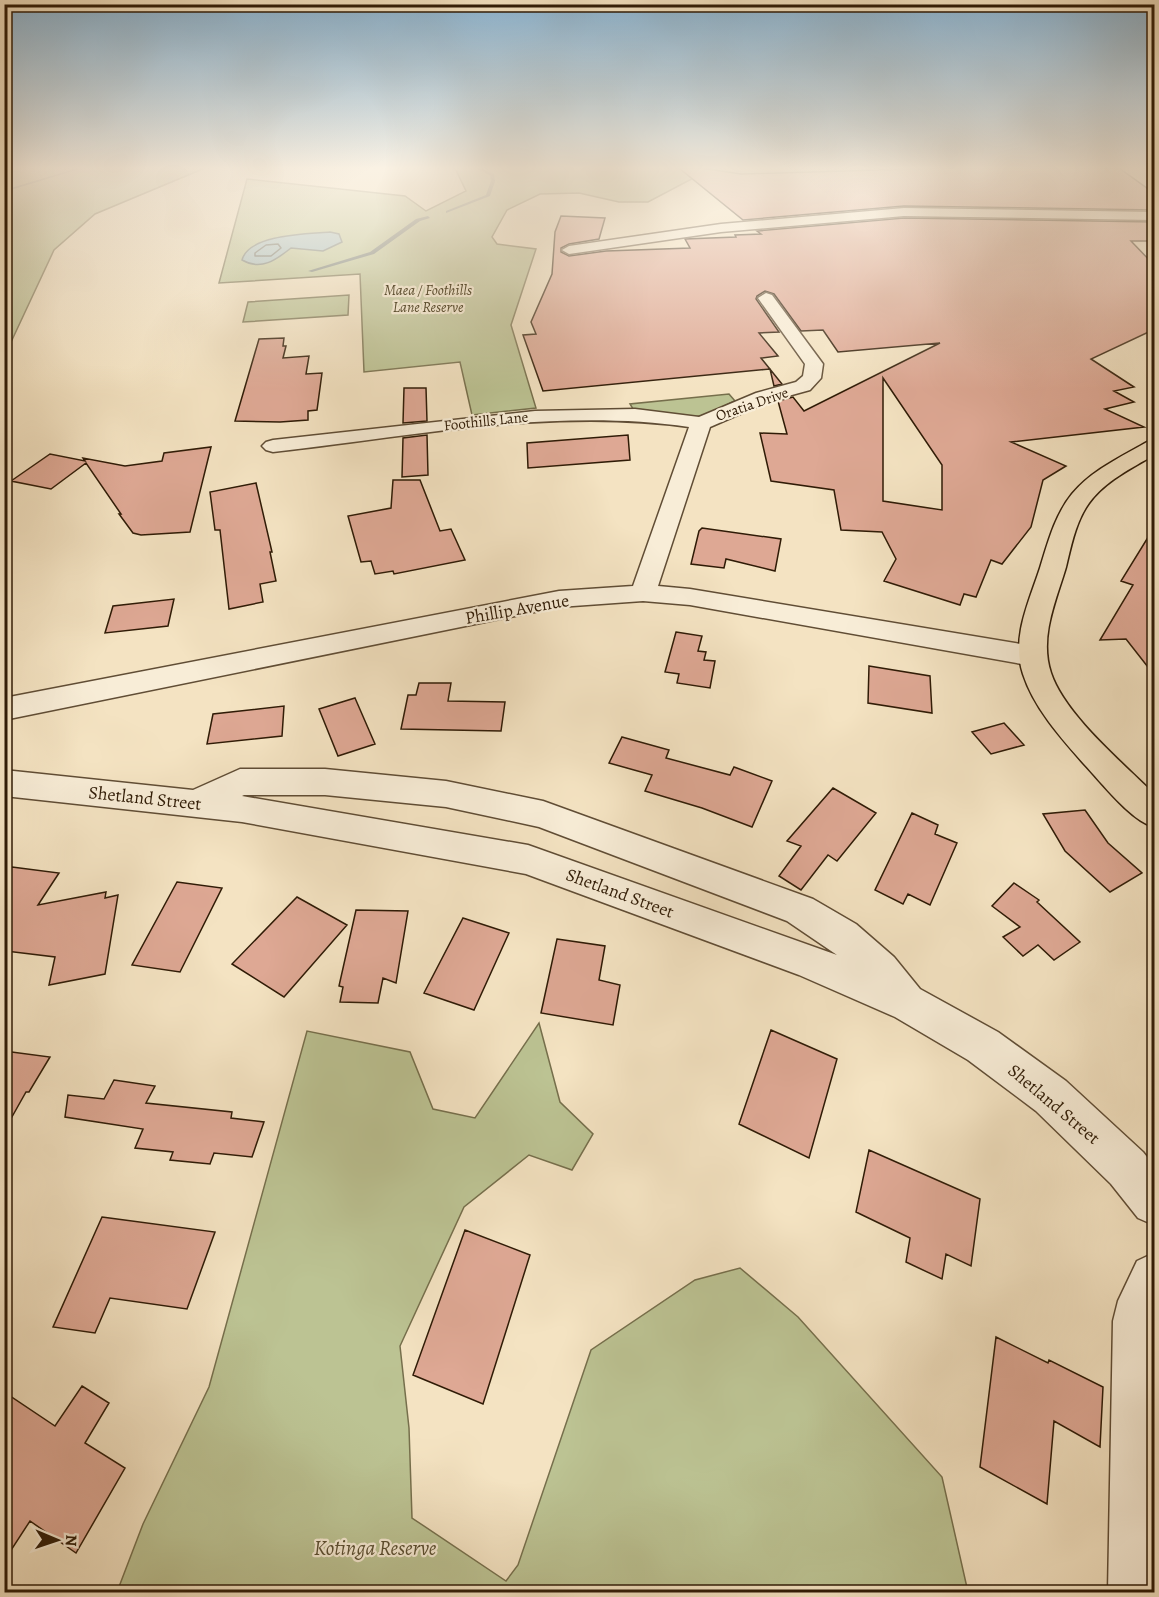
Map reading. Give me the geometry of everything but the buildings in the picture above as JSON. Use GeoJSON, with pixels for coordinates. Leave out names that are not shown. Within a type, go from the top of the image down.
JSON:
{"type":"FeatureCollection","features":[{"type":"Feature","properties":{"kind":"main road"},"geometry":{"type":"LineString","coordinates":[[1155,446],[1112,473],[1087,492],[1073,508],[1035,623],[1033,656],[1042,685],[1068,725],[1155,814]]}},
{"type":"Feature","properties":{"kind":"street"},"geometry":{"type":"LineString","coordinates":[[569,250],[621,243]]}},
{"type":"Feature","properties":{"kind":"street","name":"Oratia Drive"},"geometry":{"type":"LineString","coordinates":[[643,593],[701,423],[763,397],[803,386],[812,378],[814,364],[766,298]]}},
{"type":"Feature","properties":{"kind":"street","name":"Foothills Lane"},"geometry":{"type":"LineString","coordinates":[[273,446],[540,416],[626,415],[664,417],[701,423]]}},
{"type":"Feature","properties":{"kind":"street","name":"Phillip Avenue"},"geometry":{"type":"LineString","coordinates":[[4,709],[559,599],[643,593],[690,597],[1033,656]]}},
{"type":"Feature","properties":{"kind":"street"},"geometry":{"type":"LineString","coordinates":[[196,804],[240,782],[325,782],[446,794],[543,814],[800,910],[843,936],[880,970],[909,1004]]}},
{"type":"Feature","properties":{"kind":"street","name":"Shetland Street"},"geometry":{"type":"LineString","coordinates":[[7,786],[242,809],[528,860],[811,962],[909,1004],[983,1046],[1051,1096],[1127,1168],[1155,1202]]}},
{"type":"Feature","properties":{"kind":"street"},"geometry":{"type":"LineString","coordinates":[[1138,1593],[1138,1320],[1143,1300],[1155,1278]]}},
{"type":"Feature","properties":{"kind":"green space"},"geometry":{"type":"Polygon","coordinates":[[[5,243],[63,243],[54,250],[5,355],[5,243]]]}},
{"type":"Feature","properties":{"kind":"green space","name":"Maea / Foothills Lane Reserve"},"geometry":{"type":"Polygon","coordinates":[[[230,243],[496,243],[536,249],[511,325],[536,408],[472,415],[460,362],[364,372],[360,274],[219,283],[230,243]]]}},
{"type":"Feature","properties":{"kind":"green space"},"geometry":{"type":"Polygon","coordinates":[[[349,295],[348,315],[243,322],[248,302],[349,295]]]}},
{"type":"Feature","properties":{"kind":"green space"},"geometry":{"type":"Polygon","coordinates":[[[729,394],[735,401],[709,413],[692,417],[633,409],[630,404],[729,394]]]}},
{"type":"Feature","properties":{"kind":"green space","name":"Kotinga Reserve"},"geometry":{"type":"Polygon","coordinates":[[[539,1023],[560,1102],[593,1134],[572,1170],[529,1155],[464,1207],[400,1346],[409,1428],[412,1518],[506,1581],[518,1565],[591,1350],[695,1280],[740,1268],[798,1317],[942,1477],[968,1592],[117,1592],[143,1524],[209,1387],[307,1031],[410,1052],[433,1109],[475,1118],[539,1023]]]}},
{"type":"Feature","properties":{"kind":"water"},"geometry":{"type":"Polygon","coordinates":[[[261,243],[341,243],[323,251],[291,248],[268,263],[256,264],[242,260],[247,251],[261,243]]]}},
{"type":"Feature","properties":{"kind":"waterway"},"geometry":{"type":"LineString","coordinates":[[310,271],[372,253],[387,243]]}}]}
